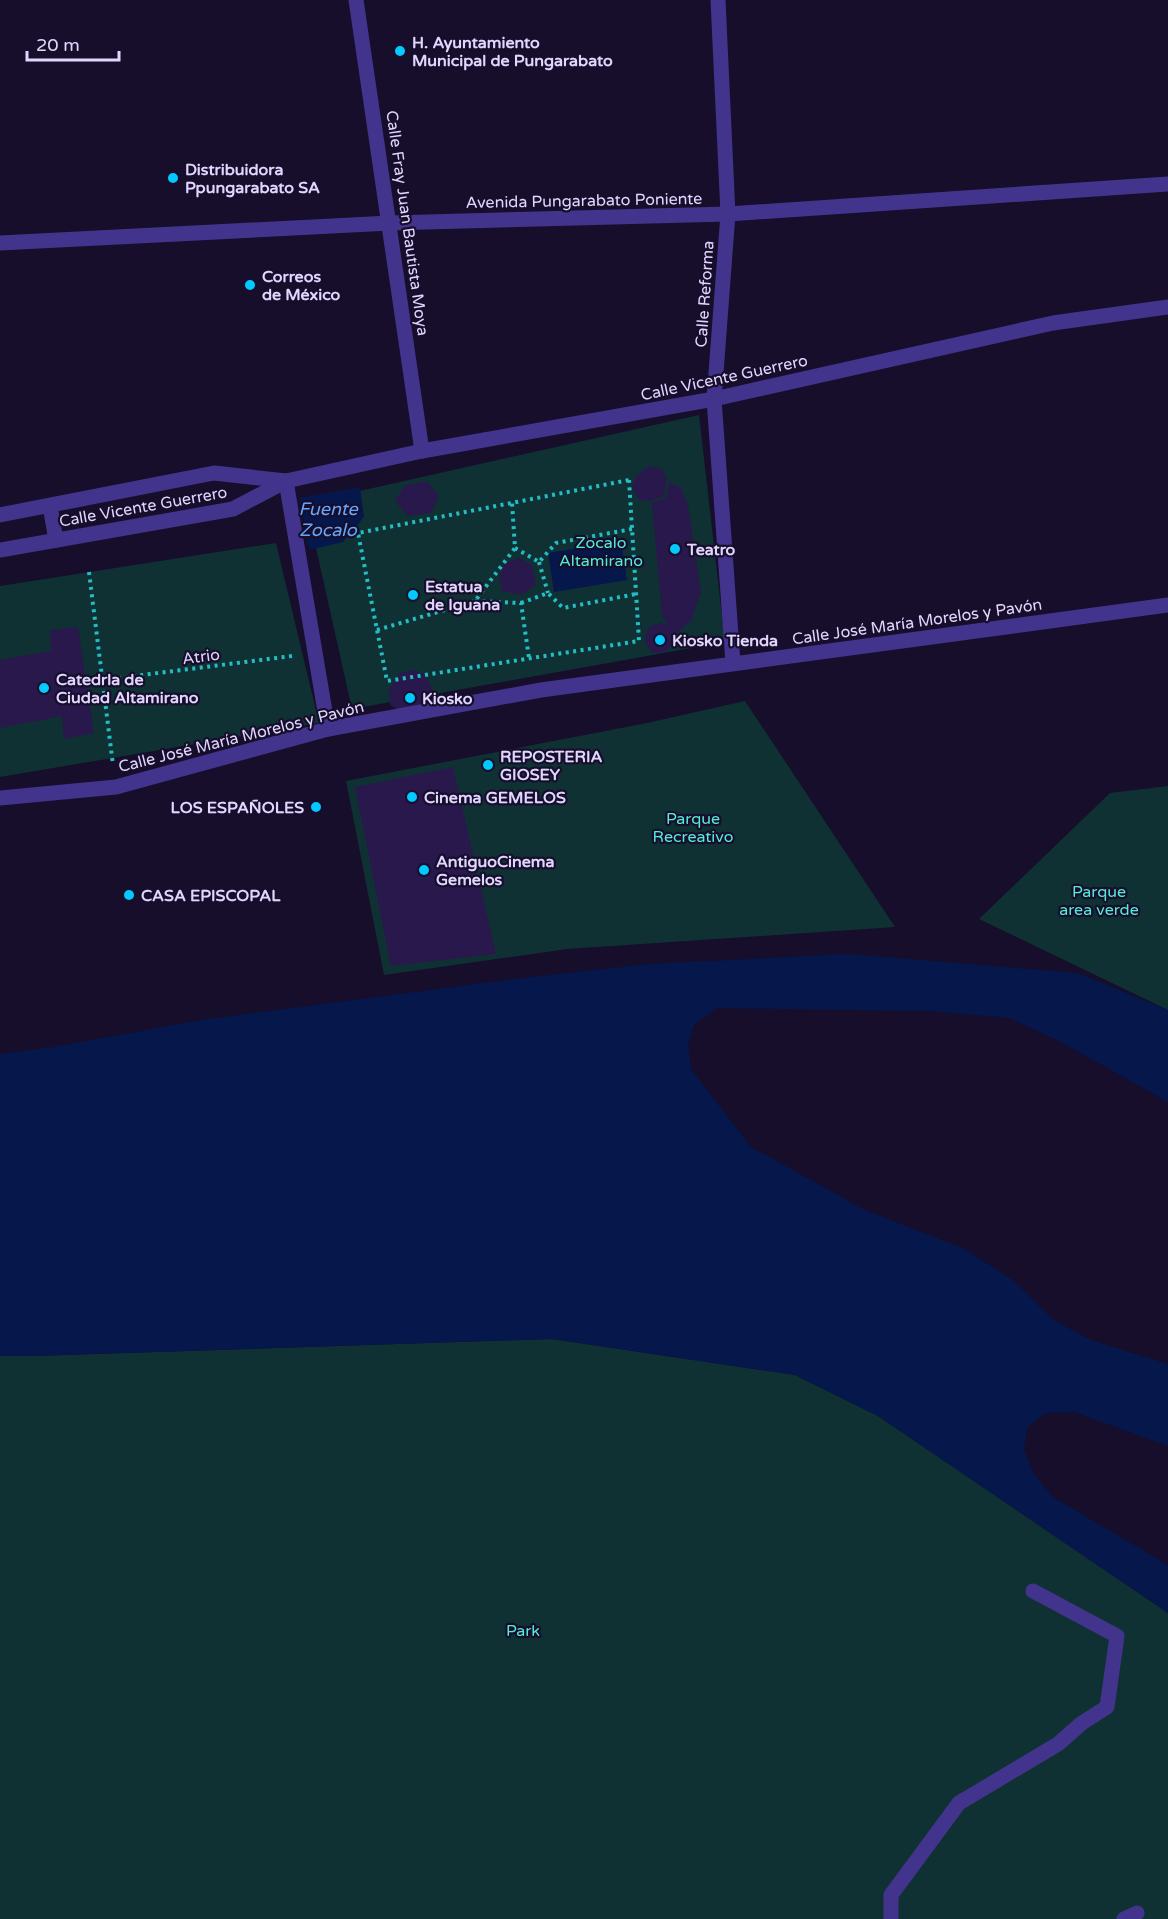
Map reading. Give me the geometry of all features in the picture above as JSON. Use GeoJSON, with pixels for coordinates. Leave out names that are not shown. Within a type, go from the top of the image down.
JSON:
{"type":"FeatureCollection","features":[{"type":"Feature","properties":{"kind":"street","name":"Calle Fray Juan Bautista Moya"},"geometry":{"type":"LineString","coordinates":[[356,0],[422,451]]}},
{"type":"Feature","properties":{"kind":"street","name":"Calle Reforma"},"geometry":{"type":"LineString","coordinates":[[718,0],[728,214],[714,399],[733,663]]}},
{"type":"Feature","properties":{"kind":"street","name":"Avenida Pungarabato Poniente"},"geometry":{"type":"LineString","coordinates":[[0,243],[390,223],[728,214],[1168,184]]}},
{"type":"Feature","properties":{"kind":"street","name":"Calle Vicente Guerrero"},"geometry":{"type":"LineString","coordinates":[[0,550],[233,509],[286,480],[422,451],[714,399],[1053,323],[1168,307]]}},
{"type":"Feature","properties":{"kind":"street","name":"Calle Vicente Guerrero"},"geometry":{"type":"LineString","coordinates":[[0,515],[214,473],[286,480]]}},
{"type":"Feature","properties":{"kind":"street"},"geometry":{"type":"LineString","coordinates":[[286,480],[328,729]]}},
{"type":"Feature","properties":{"kind":"street"},"geometry":{"type":"LineString","coordinates":[[50,506],[56,540]]}},
{"type":"Feature","properties":{"kind":"street","name":"Calle José María Morelos y Pavón"},"geometry":{"type":"LineString","coordinates":[[0,798],[116,787],[328,729],[541,690],[1168,605]]}},
{"type":"Feature","properties":{"kind":"street"},"geometry":{"type":"LineString","coordinates":[[891,1919],[891,1894],[959,1803],[1058,1744],[1082,1723],[1107,1707],[1117,1636],[1033,1591]]}},
{"type":"Feature","properties":{"kind":"path"},"geometry":{"type":"LineString","coordinates":[[629,480],[632,529],[639,641],[387,681],[358,533],[629,480]]}},
{"type":"Feature","properties":{"kind":"path"},"geometry":{"type":"LineString","coordinates":[[475,601],[515,548],[512,503]]}},
{"type":"Feature","properties":{"kind":"path"},"geometry":{"type":"LineString","coordinates":[[539,562],[556,543],[632,529]]}},
{"type":"Feature","properties":{"kind":"path"},"geometry":{"type":"LineString","coordinates":[[515,548],[539,562],[548,593],[564,608],[636,594]]}},
{"type":"Feature","properties":{"kind":"path"},"geometry":{"type":"LineString","coordinates":[[89,572],[116,787]]}},
{"type":"Feature","properties":{"kind":"path"},"geometry":{"type":"LineString","coordinates":[[377,630],[475,601],[521,603],[548,593]]}},
{"type":"Feature","properties":{"kind":"path"},"geometry":{"type":"LineString","coordinates":[[521,603],[529,658]]}},
{"type":"Feature","properties":{"kind":"path","name":"Atrio"},"geometry":{"type":"LineString","coordinates":[[103,680],[302,655]]}},
{"type":"Feature","properties":{"kind":"green space","name":"Zocalo Altamirano"},"geometry":{"type":"Polygon","coordinates":[[[699,415],[725,642],[352,709],[306,503],[699,415]]]}},
{"type":"Feature","properties":{"kind":"green space"},"geometry":{"type":"Polygon","coordinates":[[[276,543],[319,723],[0,777],[0,586],[276,543]]]}},
{"type":"Feature","properties":{"kind":"green space","name":"Parque Recreativo"},"geometry":{"type":"Polygon","coordinates":[[[745,701],[895,927],[567,949],[384,975],[346,781],[647,723],[745,701]]]}},
{"type":"Feature","properties":{"kind":"green space","name":"Parque area verde"},"geometry":{"type":"Polygon","coordinates":[[[1168,786],[1168,1010],[979,919],[1110,793],[1168,786]]]}},
{"type":"Feature","properties":{"kind":"green space","name":"Park"},"geometry":{"type":"Polygon","coordinates":[[[552,1339],[795,1375],[878,1416],[1168,1613],[1168,1919],[0,1919],[0,1356],[552,1339]]]}},
{"type":"Feature","properties":{"kind":"water","name":"Fuente Zocalo"},"geometry":{"type":"Polygon","coordinates":[[[360,487],[364,517],[343,542],[309,550],[299,498],[360,487]]]}},
{"type":"Feature","properties":{"kind":"water"},"geometry":{"type":"Polygon","coordinates":[[[621,541],[627,580],[554,592],[548,553],[621,541]]]}},
{"type":"Feature","properties":{"kind":"water"},"geometry":{"type":"Polygon","coordinates":[[[848,954],[1078,973],[1168,1010],[1168,1102],[1061,1042],[1009,1018],[930,1011],[717,1008],[694,1025],[688,1044],[691,1069],[751,1147],[865,1210],[963,1248],[1013,1280],[1054,1320],[1091,1340],[1168,1364],[1168,1446],[1074,1412],[1046,1413],[1027,1428],[1024,1449],[1033,1473],[1053,1497],[1168,1565],[1168,1613],[878,1416],[795,1375],[552,1339],[0,1356],[0,1054],[53,1047],[201,1020],[522,978],[648,964],[848,954]]]}},
{"type":"Feature","properties":{"kind":"building"},"geometry":{"type":"Polygon","coordinates":[[[649,466],[662,469],[667,478],[664,496],[651,501],[639,500],[632,487],[637,475],[649,466]]]}},
{"type":"Feature","properties":{"kind":"building"},"geometry":{"type":"Polygon","coordinates":[[[427,481],[439,496],[431,513],[408,516],[395,501],[405,485],[427,481]]]}},
{"type":"Feature","properties":{"kind":"building","name":"Teatro"},"geometry":{"type":"Polygon","coordinates":[[[669,482],[681,488],[688,505],[701,592],[691,621],[674,635],[673,644],[665,652],[653,653],[646,645],[645,636],[650,626],[661,623],[668,626],[662,616],[652,503],[667,497],[669,482]]]}},
{"type":"Feature","properties":{"kind":"building"},"geometry":{"type":"Polygon","coordinates":[[[519,558],[532,565],[536,585],[521,595],[502,591],[499,577],[504,564],[519,558]]]}},
{"type":"Feature","properties":{"kind":"building","name":"Catedrla de Ciudad Altamirano"},"geometry":{"type":"Polygon","coordinates":[[[78,627],[94,733],[64,739],[62,716],[0,728],[0,660],[51,651],[50,630],[78,627]]]}},
{"type":"Feature","properties":{"kind":"building","name":"Kiosko"},"geometry":{"type":"Polygon","coordinates":[[[416,670],[426,676],[433,690],[425,708],[407,714],[390,705],[389,689],[400,673],[416,670]]]}},
{"type":"Feature","properties":{"kind":"building","name":"AntiguoCinema Gemelos"},"geometry":{"type":"Polygon","coordinates":[[[453,767],[496,954],[391,966],[355,787],[453,767]]]}},
{"type":"Feature","properties":{"kind":"place","name":"H. Ayuntamiento Municipal de Pungarabato"},"geometry":{"type":"Point","coordinates":[400,51]}},
{"type":"Feature","properties":{"kind":"place","name":"Distribuidora Ppungarabato SA"},"geometry":{"type":"Point","coordinates":[173,178]}},
{"type":"Feature","properties":{"kind":"place","name":"Correos de México"},"geometry":{"type":"Point","coordinates":[250,285]}},
{"type":"Feature","properties":{"kind":"place","name":"Teatro"},"geometry":{"type":"Point","coordinates":[675,549]}},
{"type":"Feature","properties":{"kind":"place","name":"Estatua de Iguana"},"geometry":{"type":"Point","coordinates":[413,595]}},
{"type":"Feature","properties":{"kind":"place","name":"Kiosko Tienda"},"geometry":{"type":"Point","coordinates":[660,640]}},
{"type":"Feature","properties":{"kind":"place","name":"Catedrla de Ciudad Altamirano"},"geometry":{"type":"Point","coordinates":[44,688]}},
{"type":"Feature","properties":{"kind":"place","name":"Kiosko"},"geometry":{"type":"Point","coordinates":[410,698]}},
{"type":"Feature","properties":{"kind":"place","name":"REPOSTERIA GIOSEY"},"geometry":{"type":"Point","coordinates":[488,765]}},
{"type":"Feature","properties":{"kind":"place","name":"Cinema GEMELOS"},"geometry":{"type":"Point","coordinates":[412,797]}},
{"type":"Feature","properties":{"kind":"place","name":"LOS ESPAÑOLES"},"geometry":{"type":"Point","coordinates":[316,807]}},
{"type":"Feature","properties":{"kind":"place","name":"AntiguoCinema Gemelos"},"geometry":{"type":"Point","coordinates":[424,870]}},
{"type":"Feature","properties":{"kind":"place","name":"CASA EPISCOPAL"},"geometry":{"type":"Point","coordinates":[129,895]}}]}
